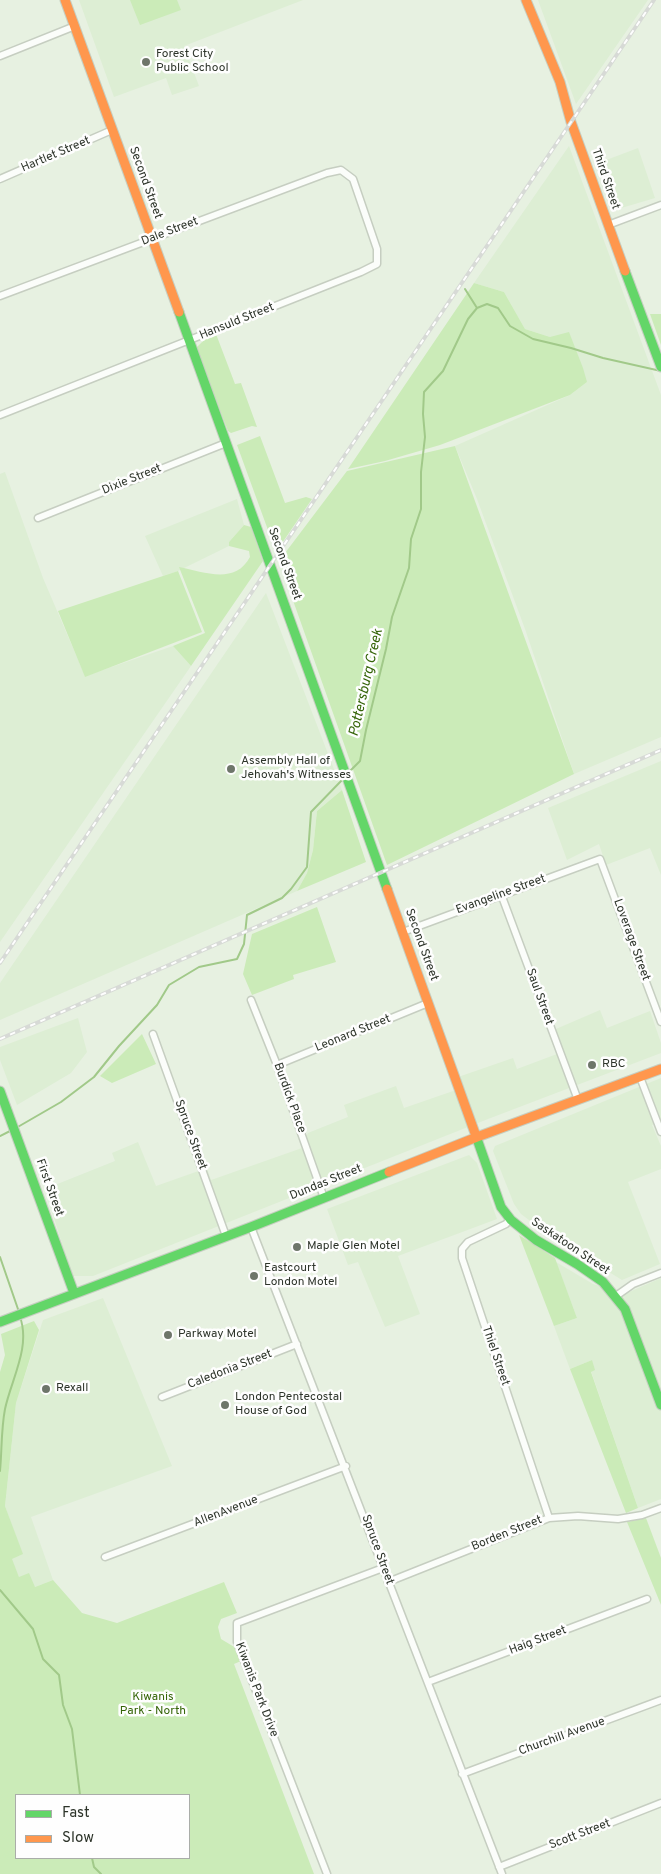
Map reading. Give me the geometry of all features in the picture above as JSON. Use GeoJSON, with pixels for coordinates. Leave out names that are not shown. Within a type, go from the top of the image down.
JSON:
{"type":"FeatureCollection","features":[{"type":"Feature","properties":{"kind":"street","name":"Second Street"},"geometry":{"type":"LineString","coordinates":[[64,0],[190,341],[477,1137]]}},
{"type":"Feature","properties":{"kind":"street","name":"Third Street"},"geometry":{"type":"LineString","coordinates":[[526,0],[560,82],[608,225],[660,364]]}},
{"type":"Feature","properties":{"kind":"street"},"geometry":{"type":"LineString","coordinates":[[0,56],[74,26]]}},
{"type":"Feature","properties":{"kind":"street","name":"Hartlet Street"},"geometry":{"type":"LineString","coordinates":[[0,179],[112,130]]}},
{"type":"Feature","properties":{"kind":"street","name":"Dale Street"},"geometry":{"type":"LineString","coordinates":[[0,296],[327,173],[341,170]]}},
{"type":"Feature","properties":{"kind":"street","name":"Hansuld Street"},"geometry":{"type":"LineString","coordinates":[[0,415],[190,341],[377,264],[377,249],[353,180],[341,170]]}},
{"type":"Feature","properties":{"kind":"street"},"geometry":{"type":"LineString","coordinates":[[608,225],[661,205]]}},
{"type":"Feature","properties":{"kind":"street","name":"Dixie Street"},"geometry":{"type":"LineString","coordinates":[[38,518],[226,443]]}},
{"type":"Feature","properties":{"kind":"street","name":"Evangeline Street"},"geometry":{"type":"LineString","coordinates":[[403,932],[501,894],[600,859]]}},
{"type":"Feature","properties":{"kind":"street","name":"Loverage Street"},"geometry":{"type":"LineString","coordinates":[[600,859],[661,1022]]}},
{"type":"Feature","properties":{"kind":"street","name":"Saul Street"},"geometry":{"type":"LineString","coordinates":[[501,894],[578,1100]]}},
{"type":"Feature","properties":{"kind":"street","name":"Burdick Place"},"geometry":{"type":"LineString","coordinates":[[251,1000],[277,1065],[324,1198]]}},
{"type":"Feature","properties":{"kind":"street","name":"Leonard Street"},"geometry":{"type":"LineString","coordinates":[[277,1065],[428,1003]]}},
{"type":"Feature","properties":{"kind":"street","name":"Spruce Street"},"geometry":{"type":"LineString","coordinates":[[154,1034],[226,1236]]}},
{"type":"Feature","properties":{"kind":"street","name":"Dundas Street"},"geometry":{"type":"LineString","coordinates":[[4,1320],[226,1236],[477,1137],[661,1069]]}},
{"type":"Feature","properties":{"kind":"street"},"geometry":{"type":"LineString","coordinates":[[640,1077],[661,1132]]}},
{"type":"Feature","properties":{"kind":"street","name":"First Street"},"geometry":{"type":"LineString","coordinates":[[0,1091],[74,1293]]}},
{"type":"Feature","properties":{"kind":"street","name":"Saskatoon Street"},"geometry":{"type":"LineString","coordinates":[[477,1137],[501,1206],[510,1219],[528,1235],[602,1281],[625,1309],[661,1405]]}},
{"type":"Feature","properties":{"kind":"street","name":"Thiel Street"},"geometry":{"type":"LineString","coordinates":[[510,1219],[506,1224],[468,1242],[462,1249],[462,1258],[549,1518]]}},
{"type":"Feature","properties":{"kind":"street","name":"Spruce Street"},"geometry":{"type":"LineString","coordinates":[[251,1226],[346,1466],[388,1582],[502,1874]]}},
{"type":"Feature","properties":{"kind":"street"},"geometry":{"type":"LineString","coordinates":[[616,1296],[633,1284],[661,1273]]}},
{"type":"Feature","properties":{"kind":"street","name":"Caledonia Street"},"geometry":{"type":"LineString","coordinates":[[162,1397],[298,1344]]}},
{"type":"Feature","properties":{"kind":"street","name":"AllenAvenue"},"geometry":{"type":"LineString","coordinates":[[105,1557],[346,1466]]}},
{"type":"Feature","properties":{"kind":"street","name":"Borden Street"},"geometry":{"type":"LineString","coordinates":[[388,1582],[549,1518],[578,1516],[618,1518],[642,1515],[661,1508]]}},
{"type":"Feature","properties":{"kind":"street","name":"Kiwanis Park Drive"},"geometry":{"type":"LineString","coordinates":[[327,1874],[237,1642],[238,1623],[383,1568]]}},
{"type":"Feature","properties":{"kind":"street","name":"Haig Street"},"geometry":{"type":"LineString","coordinates":[[428,1682],[647,1599]]}},
{"type":"Feature","properties":{"kind":"street","name":"Churchill Avenue"},"geometry":{"type":"LineString","coordinates":[[462,1774],[661,1700]]}},
{"type":"Feature","properties":{"kind":"street","name":"Scott Street"},"geometry":{"type":"LineString","coordinates":[[499,1867],[661,1803]]}},
{"type":"Feature","properties":{"kind":"shaded area","name":"Forest City Public School"},"geometry":{"type":"Polygon","coordinates":[[[79,0],[303,0],[184,46],[199,86],[172,95],[166,78],[114,97],[79,0]]]}},
{"type":"Feature","properties":{"kind":"shaded area"},"geometry":{"type":"Polygon","coordinates":[[[538,0],[648,0],[576,104],[538,0]]]}},
{"type":"Feature","properties":{"kind":"shaded area"},"geometry":{"type":"Polygon","coordinates":[[[569,146],[661,395],[661,737],[574,774],[525,629],[477,499],[455,446],[570,395],[587,382],[550,337],[525,329],[504,292],[474,283],[569,146]]]}},
{"type":"Feature","properties":{"kind":"shaded area"},"geometry":{"type":"Polygon","coordinates":[[[638,148],[655,198],[618,209],[601,162],[638,148]]]}},
{"type":"Feature","properties":{"kind":"shaded area"},"geometry":{"type":"Polygon","coordinates":[[[5,472],[43,578],[85,676],[173,646],[191,666],[0,942],[0,474],[5,472]]]}},
{"type":"Feature","properties":{"kind":"shaded area"},"geometry":{"type":"Polygon","coordinates":[[[237,499],[244,525],[229,542],[229,546],[178,571],[163,576],[145,536],[237,499]]]}},
{"type":"Feature","properties":{"kind":"shaded area"},"geometry":{"type":"Polygon","coordinates":[[[266,593],[342,790],[317,811],[313,850],[307,873],[297,891],[0,1020],[0,983],[266,593]]]}},
{"type":"Feature","properties":{"kind":"shaded area"},"geometry":{"type":"Polygon","coordinates":[[[661,761],[661,875],[650,848],[606,865],[599,844],[567,860],[548,808],[661,761]]]}},
{"type":"Feature","properties":{"kind":"shaded area"},"geometry":{"type":"Polygon","coordinates":[[[600,1010],[607,1028],[650,1011],[661,1043],[661,1053],[488,1119],[93,1276],[72,1276],[45,1189],[115,1161],[112,1153],[138,1142],[156,1186],[207,1168],[211,1180],[302,1148],[308,1133],[348,1117],[344,1105],[396,1086],[404,1108],[456,1090],[461,1076],[513,1058],[517,1069],[557,1054],[549,1032],[600,1010]]]}},
{"type":"Feature","properties":{"kind":"shaded area"},"geometry":{"type":"Polygon","coordinates":[[[78,1018],[87,1052],[71,1073],[17,1105],[0,1060],[0,1047],[78,1018]]]}},
{"type":"Feature","properties":{"kind":"shaded area"},"geometry":{"type":"Polygon","coordinates":[[[661,1078],[661,1120],[652,1125],[661,1146],[661,1169],[628,1182],[660,1264],[622,1280],[549,1235],[521,1214],[514,1204],[493,1151],[495,1146],[661,1078]]]}},
{"type":"Feature","properties":{"kind":"shaded area"},"geometry":{"type":"Polygon","coordinates":[[[469,1155],[477,1163],[497,1219],[398,1256],[420,1314],[385,1327],[358,1262],[348,1265],[327,1209],[469,1155]]]}},
{"type":"Feature","properties":{"kind":"shaded area"},"geometry":{"type":"Polygon","coordinates":[[[556,1262],[593,1284],[627,1293],[661,1278],[661,1499],[638,1508],[591,1371],[592,1360],[570,1369],[554,1326],[577,1318],[556,1262]]]}},
{"type":"Feature","properties":{"kind":"shaded area"},"geometry":{"type":"Polygon","coordinates":[[[103,1298],[172,1466],[31,1517],[53,1580],[35,1587],[19,1577],[11,1559],[22,1554],[5,1506],[16,1403],[43,1320],[103,1298]]]}},
{"type":"Feature","properties":{"kind":"green space"},"geometry":{"type":"Polygon","coordinates":[[[130,0],[177,0],[181,10],[140,25],[130,0]]]}},
{"type":"Feature","properties":{"kind":"green space"},"geometry":{"type":"Polygon","coordinates":[[[474,283],[504,292],[525,329],[550,337],[569,332],[587,382],[570,395],[440,445],[385,461],[348,469],[474,283]]]}},
{"type":"Feature","properties":{"kind":"green space"},"geometry":{"type":"Polygon","coordinates":[[[650,314],[661,314],[661,345],[650,314]]]}},
{"type":"Feature","properties":{"kind":"green space"},"geometry":{"type":"Polygon","coordinates":[[[216,334],[235,384],[241,383],[257,427],[252,426],[231,433],[228,431],[196,348],[206,338],[216,334]]]}},
{"type":"Feature","properties":{"kind":"green space"},"geometry":{"type":"Polygon","coordinates":[[[260,436],[285,503],[306,497],[312,499],[276,552],[237,445],[260,436]]]}},
{"type":"Feature","properties":{"kind":"green space"},"geometry":{"type":"Polygon","coordinates":[[[455,446],[574,774],[387,865],[279,561],[347,471],[455,446]]]}},
{"type":"Feature","properties":{"kind":"green space"},"geometry":{"type":"Polygon","coordinates":[[[244,525],[251,527],[263,561],[191,666],[173,646],[205,633],[179,567],[208,573],[228,574],[244,566],[250,557],[249,551],[229,546],[229,542],[244,525]]]}},
{"type":"Feature","properties":{"kind":"green space"},"geometry":{"type":"Polygon","coordinates":[[[178,571],[202,632],[85,677],[58,611],[178,571]]]}},
{"type":"Feature","properties":{"kind":"green space"},"geometry":{"type":"Polygon","coordinates":[[[342,790],[366,862],[297,891],[307,873],[313,850],[317,811],[342,790]]]}},
{"type":"Feature","properties":{"kind":"green space"},"geometry":{"type":"Polygon","coordinates":[[[317,907],[336,962],[293,975],[294,979],[252,995],[243,974],[252,934],[317,907]]]}},
{"type":"Feature","properties":{"kind":"green space"},"geometry":{"type":"Polygon","coordinates":[[[142,1034],[156,1064],[112,1083],[100,1076],[142,1034]]]}},
{"type":"Feature","properties":{"kind":"green space"},"geometry":{"type":"Polygon","coordinates":[[[519,1235],[555,1258],[577,1318],[554,1326],[519,1235]]]}},
{"type":"Feature","properties":{"kind":"green space","name":"Kiwanis Park - North"},"geometry":{"type":"Polygon","coordinates":[[[34,1321],[39,1330],[16,1403],[5,1506],[23,1554],[12,1559],[19,1577],[29,1573],[35,1587],[53,1580],[82,1613],[117,1623],[224,1582],[237,1613],[221,1619],[218,1627],[221,1639],[236,1648],[241,1661],[234,1664],[314,1874],[0,1874],[0,1372],[5,1355],[1,1334],[34,1321]]]}},
{"type":"Feature","properties":{"kind":"green space"},"geometry":{"type":"Polygon","coordinates":[[[592,1360],[595,1370],[591,1372],[638,1508],[626,1513],[570,1369],[592,1360]]]}},
{"type":"Feature","properties":{"kind":"green space"},"geometry":{"type":"Polygon","coordinates":[[[646,1518],[661,1558],[661,1605],[627,1522],[646,1518]]]}},
{"type":"Feature","properties":{"kind":"waterway"},"geometry":{"type":"LineString","coordinates":[[465,289],[477,308]]}},
{"type":"Feature","properties":{"kind":"waterway","name":"Pottersburg Creek"},"geometry":{"type":"LineString","coordinates":[[348,773],[360,761],[392,617],[409,568],[411,539],[421,509],[421,472],[425,437],[424,392],[443,371],[468,319],[477,308],[487,304],[498,308],[510,326],[533,339],[661,371]]}},
{"type":"Feature","properties":{"kind":"waterway","name":"Pottersburg Creek"},"geometry":{"type":"LineString","coordinates":[[16,1128],[61,1102],[94,1077],[119,1046],[157,1005],[169,985],[199,967],[237,959],[244,944],[247,915],[282,898],[307,867],[311,812],[343,779]]}},
{"type":"Feature","properties":{"kind":"waterway","name":"Pottersburg Creek"},"geometry":{"type":"LineString","coordinates":[[0,1136],[12,1130]]}},
{"type":"Feature","properties":{"kind":"waterway","name":"Pottersburg Creek"},"geometry":{"type":"LineString","coordinates":[[0,1257],[19,1312]]}},
{"type":"Feature","properties":{"kind":"waterway","name":"Pottersburg Creek"},"geometry":{"type":"LineString","coordinates":[[0,1471],[5,1409],[22,1352],[23,1328],[20,1317]]}},
{"type":"Feature","properties":{"kind":"waterway","name":"Pottersburg Creek"},"geometry":{"type":"LineString","coordinates":[[0,1590],[33,1629],[43,1659],[59,1675],[63,1705],[72,1729],[80,1794]]}},
{"type":"Feature","properties":{"kind":"waterway","name":"Pottersburg Creek"},"geometry":{"type":"LineString","coordinates":[[92,1859],[94,1867],[101,1874]]}},
{"type":"Feature","properties":{"kind":"railway"},"geometry":{"type":"LineString","coordinates":[[0,963],[654,0]]}},
{"type":"Feature","properties":{"kind":"railway"},"geometry":{"type":"LineString","coordinates":[[0,1039],[661,750]]}},
{"type":"Feature","properties":{"kind":"traffic: fast"},"geometry":{"type":"LineString","coordinates":[[625,271],[661,367]]}},
{"type":"Feature","properties":{"kind":"traffic: fast"},"geometry":{"type":"LineString","coordinates":[[179,312],[387,889]]}},
{"type":"Feature","properties":{"kind":"traffic: fast"},"geometry":{"type":"LineString","coordinates":[[0,1091],[74,1293]]}},
{"type":"Feature","properties":{"kind":"traffic: fast"},"geometry":{"type":"LineString","coordinates":[[476,1136],[501,1207],[511,1220],[536,1240],[603,1282],[625,1309],[661,1405]]}},
{"type":"Feature","properties":{"kind":"traffic: fast"},"geometry":{"type":"LineString","coordinates":[[0,1322],[251,1227],[389,1172]]}},
{"type":"Feature","properties":{"kind":"traffic: slow"},"geometry":{"type":"LineString","coordinates":[[65,0],[179,312]]}},
{"type":"Feature","properties":{"kind":"traffic: slow"},"geometry":{"type":"LineString","coordinates":[[526,0],[560,82],[571,122],[625,271]]}},
{"type":"Feature","properties":{"kind":"traffic: slow"},"geometry":{"type":"LineString","coordinates":[[387,889],[476,1136]]}},
{"type":"Feature","properties":{"kind":"traffic: slow"},"geometry":{"type":"LineString","coordinates":[[389,1172],[477,1137],[661,1069]]}},
{"type":"Feature","properties":{"kind":"place","name":"Forest City Public School"},"geometry":{"type":"Point","coordinates":[146,62]}},
{"type":"Feature","properties":{"kind":"place","name":"Assembly Hall of Jehovah's Witnesses"},"geometry":{"type":"Point","coordinates":[231,769]}},
{"type":"Feature","properties":{"kind":"place","name":"RBC"},"geometry":{"type":"Point","coordinates":[592,1065]}},
{"type":"Feature","properties":{"kind":"place","name":"Maple Glen Motel"},"geometry":{"type":"Point","coordinates":[297,1247]}},
{"type":"Feature","properties":{"kind":"place","name":"Eastcourt London Motel"},"geometry":{"type":"Point","coordinates":[254,1276]}},
{"type":"Feature","properties":{"kind":"place","name":"Parkway Motel"},"geometry":{"type":"Point","coordinates":[168,1335]}},
{"type":"Feature","properties":{"kind":"place","name":"Rexall"},"geometry":{"type":"Point","coordinates":[46,1389]}},
{"type":"Feature","properties":{"kind":"place","name":"London Pentecostal House of God"},"geometry":{"type":"Point","coordinates":[225,1405]}}]}
